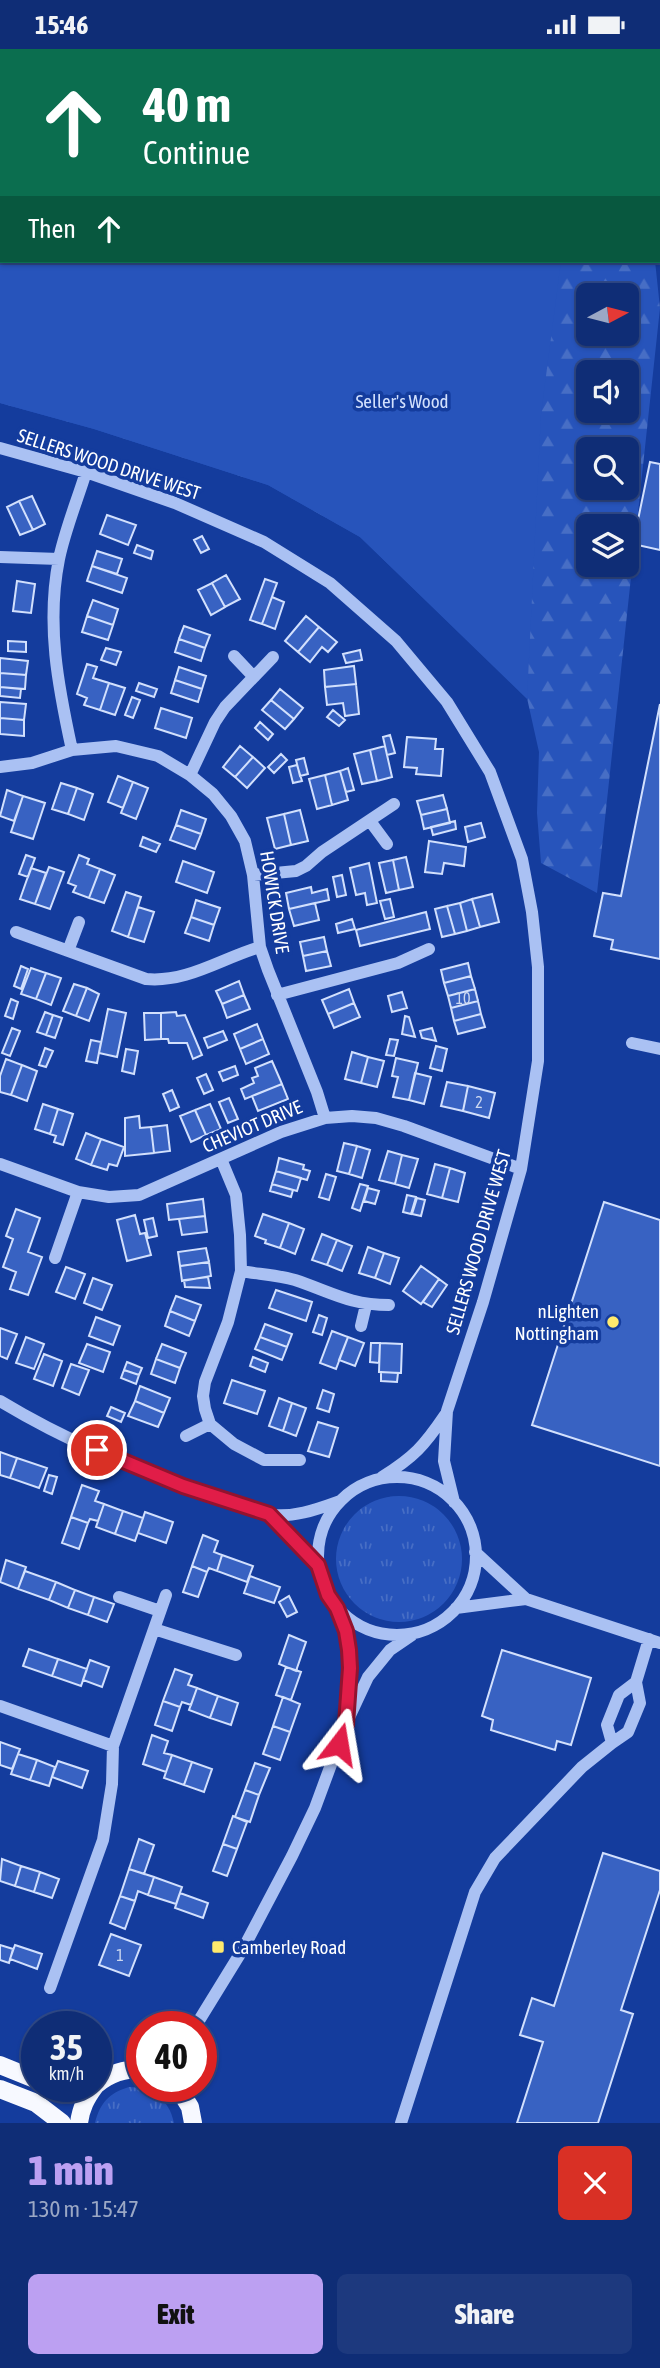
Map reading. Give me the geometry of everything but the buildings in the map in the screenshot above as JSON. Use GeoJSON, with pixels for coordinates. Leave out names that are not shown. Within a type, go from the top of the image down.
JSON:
{"type":"FeatureCollection","features":[{"type":"Feature","properties":{"kind":"main road"},"geometry":{"type":"LineString","coordinates":[[0,2065],[21,2074]]}},
{"type":"Feature","properties":{"kind":"main road"},"geometry":{"type":"LineString","coordinates":[[0,2089],[36,2103],[62,2123]]}},
{"type":"Feature","properties":{"kind":"main road"},"geometry":{"type":"LineString","coordinates":[[79,2123],[84,2102]]}},
{"type":"Feature","properties":{"kind":"main road"},"geometry":{"type":"LineString","coordinates":[[186,2102],[194,2122]]}},
{"type":"Feature","properties":{"kind":"street","name":"SELLERS WOOD DRIVE WEST"},"geometry":{"type":"LineString","coordinates":[[0,448],[86,472],[176,503],[264,542],[330,583],[396,641],[447,702],[490,772],[522,859],[532,912],[538,967],[538,1061],[522,1169],[483,1303],[447,1411],[428,1440],[410,1459],[380,1478]]}},
{"type":"Feature","properties":{"kind":"street"},"geometry":{"type":"LineString","coordinates":[[72,750],[57,681],[53,617],[59,559],[86,472]]}},
{"type":"Feature","properties":{"kind":"street"},"geometry":{"type":"LineString","coordinates":[[0,557],[59,559]]}},
{"type":"Feature","properties":{"kind":"street"},"geometry":{"type":"LineString","coordinates":[[234,656],[254,677]]}},
{"type":"Feature","properties":{"kind":"street"},"geometry":{"type":"LineString","coordinates":[[190,775],[225,707],[273,657]]}},
{"type":"Feature","properties":{"kind":"street","name":"HOWICK DRIVE"},"geometry":{"type":"LineString","coordinates":[[0,767],[32,763],[72,750],[116,747],[158,757],[190,775],[213,794],[232,816],[245,841],[253,875],[260,947],[325,1118]]}},
{"type":"Feature","properties":{"kind":"street"},"geometry":{"type":"LineString","coordinates":[[253,875],[296,871],[306,866],[322,852],[394,804]]}},
{"type":"Feature","properties":{"kind":"street"},"geometry":{"type":"LineString","coordinates":[[370,821],[387,844]]}},
{"type":"Feature","properties":{"kind":"street"},"geometry":{"type":"LineString","coordinates":[[68,951],[79,922]]}},
{"type":"Feature","properties":{"kind":"street"},"geometry":{"type":"LineString","coordinates":[[16,932],[146,979],[164,981],[181,978],[260,947]]}},
{"type":"Feature","properties":{"kind":"street"},"geometry":{"type":"LineString","coordinates":[[277,995],[398,963],[429,949]]}},
{"type":"Feature","properties":{"kind":"street"},"geometry":{"type":"LineString","coordinates":[[632,1043],[660,1049]]}},
{"type":"Feature","properties":{"kind":"street","name":"CHEVIOT DRIVE"},"geometry":{"type":"LineString","coordinates":[[0,1164],[79,1192],[109,1197],[139,1195],[281,1132],[325,1118],[352,1116],[376,1118],[404,1126],[522,1169]]}},
{"type":"Feature","properties":{"kind":"street"},"geometry":{"type":"LineString","coordinates":[[221,1159],[236,1195],[241,1271],[232,1308],[202,1396],[210,1423],[234,1444],[264,1460],[300,1460]]}},
{"type":"Feature","properties":{"kind":"street"},"geometry":{"type":"LineString","coordinates":[[55,1258],[79,1192]]}},
{"type":"Feature","properties":{"kind":"street"},"geometry":{"type":"LineString","coordinates":[[241,1271],[293,1279],[340,1298],[366,1305],[389,1305]]}},
{"type":"Feature","properties":{"kind":"street"},"geometry":{"type":"LineString","coordinates":[[360,1326],[366,1305]]}},
{"type":"Feature","properties":{"kind":"street"},"geometry":{"type":"LineString","coordinates":[[0,1401],[74,1440],[142,1469],[269,1514],[317,1510],[341,1501]]}},
{"type":"Feature","properties":{"kind":"street","name":"SELLERS WOOD DRIVE WEST"},"geometry":{"type":"LineString","coordinates":[[447,1411],[444,1461],[454,1501]]}},
{"type":"Feature","properties":{"kind":"street"},"geometry":{"type":"LineString","coordinates":[[186,1436],[210,1423]]}},
{"type":"Feature","properties":{"kind":"street"},"geometry":{"type":"LineString","coordinates":[[205,2011],[243,1949],[292,1856],[315,1808],[346,1724],[368,1677],[390,1650],[415,1633],[444,1619],[456,1608],[471,1582],[475,1552],[469,1525],[454,1501],[436,1487],[415,1479],[380,1478],[363,1484],[341,1501],[327,1519],[321,1534],[318,1565],[328,1595],[337,1608],[346,1631],[349,1650],[346,1724]]}},
{"type":"Feature","properties":{"kind":"street"},"geometry":{"type":"LineString","coordinates":[[269,1514],[318,1565]]}},
{"type":"Feature","properties":{"kind":"street"},"geometry":{"type":"LineString","coordinates":[[475,1552],[526,1599],[654,1641],[636,1682],[619,1695],[607,1725],[612,1743]]}},
{"type":"Feature","properties":{"kind":"street"},"geometry":{"type":"LineString","coordinates":[[50,1988],[103,1840],[110,1802],[113,1746],[166,1595]]}},
{"type":"Feature","properties":{"kind":"street"},"geometry":{"type":"LineString","coordinates":[[118,1597],[160,1611]]}},
{"type":"Feature","properties":{"kind":"street"},"geometry":{"type":"LineString","coordinates":[[456,1608],[526,1599]]}},
{"type":"Feature","properties":{"kind":"street"},"geometry":{"type":"LineString","coordinates":[[337,1608],[366,1629],[382,1634],[415,1633]]}},
{"type":"Feature","properties":{"kind":"street"},"geometry":{"type":"LineString","coordinates":[[154,1629],[236,1655]]}},
{"type":"Feature","properties":{"kind":"street"},"geometry":{"type":"LineString","coordinates":[[401,2123],[475,1892],[484,1875],[495,1858],[582,1767],[628,1732],[640,1703],[636,1682]]}},
{"type":"Feature","properties":{"kind":"street"},"geometry":{"type":"LineString","coordinates":[[0,1706],[113,1746]]}},
{"type":"Feature","properties":{"kind":"green space","name":"Seller's Wood"},"geometry":{"type":"Polygon","coordinates":[[[0,263],[655,263],[660,308],[638,514],[576,514],[576,577],[631,577],[597,893],[541,863],[537,813],[539,752],[527,698],[360,537],[268,485],[94,429],[0,403],[0,263]]]}},
{"type":"Feature","properties":{"kind":"green space","name":"Seller's Wood"},"geometry":{"type":"Polygon","coordinates":[[[0,263],[561,263],[541,414],[527,699],[360,537],[268,485],[94,429],[0,403],[0,263]]]}},
{"type":"Feature","properties":{"kind":"green space"},"geometry":{"type":"Polygon","coordinates":[[[399,1496],[423,1500],[444,1514],[458,1535],[462,1559],[458,1583],[444,1604],[423,1618],[399,1622],[375,1618],[354,1604],[340,1583],[336,1559],[340,1535],[354,1514],[375,1500],[399,1496]]]}},
{"type":"Feature","properties":{"kind":"green space"},"geometry":{"type":"Polygon","coordinates":[[[126,2088],[126,2102],[165,2102],[174,2123],[95,2123],[105,2102],[112,2102],[112,2095],[126,2088]]]}},
{"type":"Feature","properties":{"kind":"place","name":"nLighten Nottingham"},"geometry":{"type":"Point","coordinates":[613,1322]}},
{"type":"Feature","properties":{"kind":"place","name":"Camberley Road"},"geometry":{"type":"Point","coordinates":[218,1947]}},
{"type":"Feature","properties":{"kind":"route"},"geometry":{"type":"LineString","coordinates":[[97,1450],[183,1486],[269,1514],[318,1565],[322,1581],[346,1631],[349,1650],[346,1724],[339,1744]]}}]}
